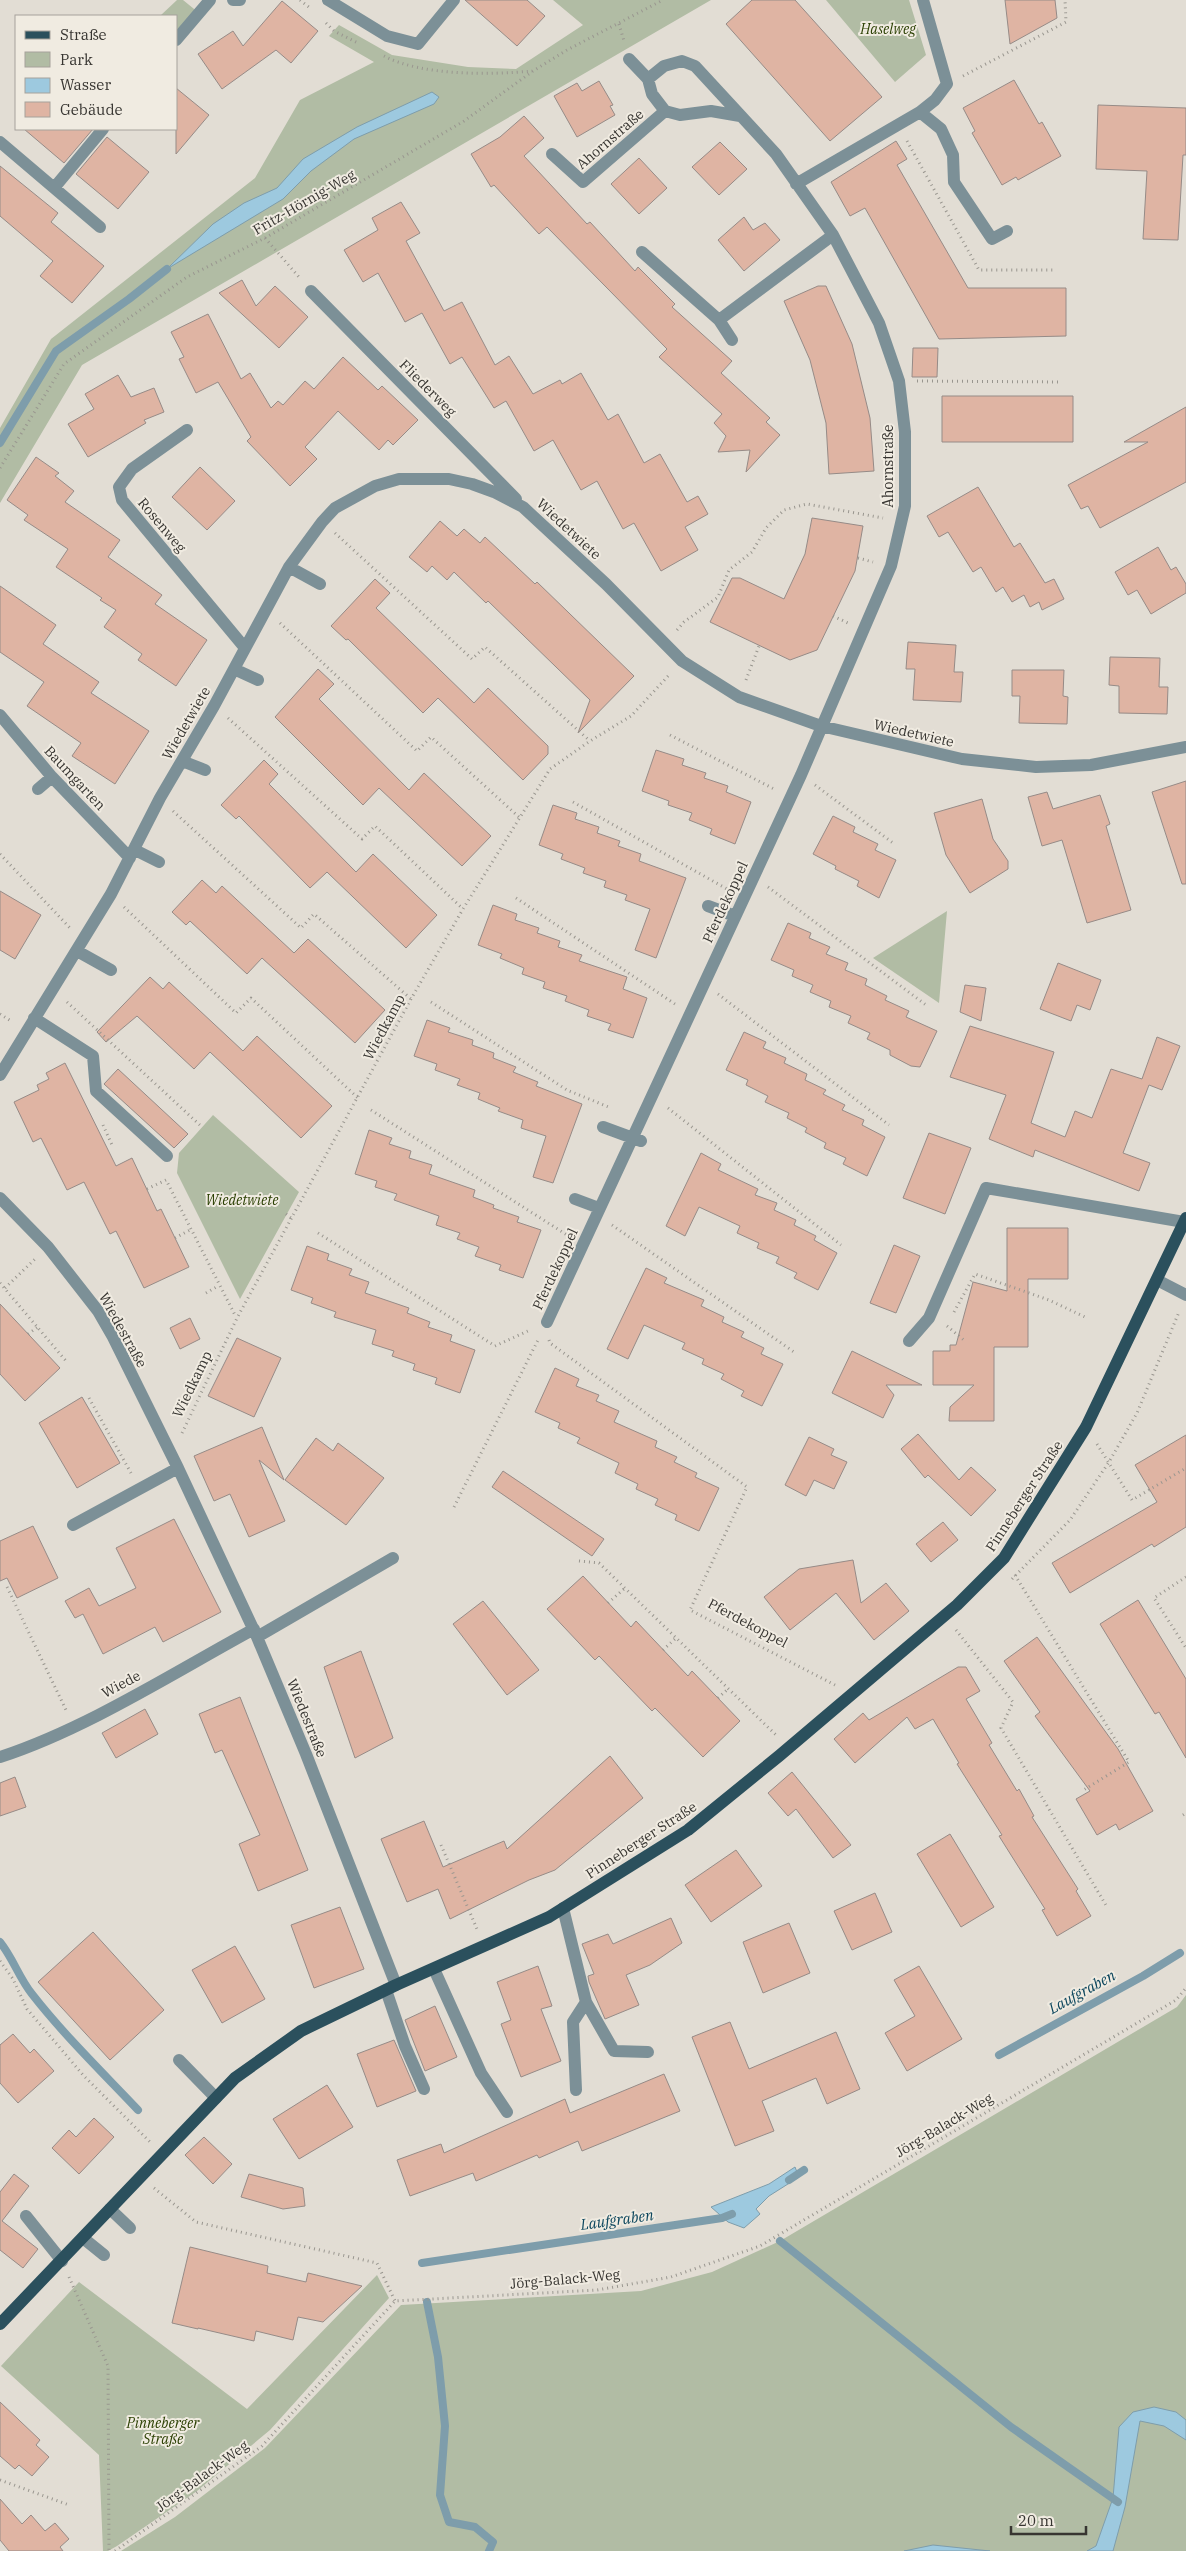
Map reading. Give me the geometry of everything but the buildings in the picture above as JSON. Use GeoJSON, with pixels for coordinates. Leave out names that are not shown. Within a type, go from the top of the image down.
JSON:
{"type":"FeatureCollection","features":[{"type":"Feature","properties":{"kind":"main road","name":"Pinneberger Straße"},"geometry":{"type":"LineString","coordinates":[[0,2324],[62,2261],[161,2153],[235,2078],[301,2031],[391,1988],[550,1917],[688,1830],[789,1748],[944,1616],[1004,1558],[1086,1427],[1158,1280],[1185,1220]]}},
{"type":"Feature","properties":{"kind":"street"},"geometry":{"type":"LineString","coordinates":[[178,38],[210,0]]}},
{"type":"Feature","properties":{"kind":"street"},"geometry":{"type":"LineString","coordinates":[[233,0],[240,0]]}},
{"type":"Feature","properties":{"kind":"street"},"geometry":{"type":"LineString","coordinates":[[328,0],[387,36],[418,44],[454,0]]}},
{"type":"Feature","properties":{"kind":"street"},"geometry":{"type":"LineString","coordinates":[[796,184],[920,112],[935,100],[947,84],[923,0]]}},
{"type":"Feature","properties":{"kind":"street","name":"Ahornstraße"},"geometry":{"type":"LineString","coordinates":[[629,59],[648,79],[652,94],[665,111],[680,115],[711,111],[740,116]]}},
{"type":"Feature","properties":{"kind":"street","name":"Ahornstraße"},"geometry":{"type":"LineString","coordinates":[[648,79],[664,66],[682,61],[695,66],[776,154],[833,235],[878,323],[899,381],[905,432],[904,506],[891,566],[821,726]]}},
{"type":"Feature","properties":{"kind":"street","name":"Ahornstraße"},"geometry":{"type":"LineString","coordinates":[[552,154],[583,182],[665,111]]}},
{"type":"Feature","properties":{"kind":"street"},"geometry":{"type":"LineString","coordinates":[[920,112],[941,129],[953,155],[954,182],[992,239],[1008,231]]}},
{"type":"Feature","properties":{"kind":"street"},"geometry":{"type":"LineString","coordinates":[[54,188],[102,130]]}},
{"type":"Feature","properties":{"kind":"street"},"geometry":{"type":"LineString","coordinates":[[0,142],[100,227]]}},
{"type":"Feature","properties":{"kind":"street"},"geometry":{"type":"LineString","coordinates":[[719,320],[833,235]]}},
{"type":"Feature","properties":{"kind":"street"},"geometry":{"type":"LineString","coordinates":[[642,252],[719,320],[732,340]]}},
{"type":"Feature","properties":{"kind":"street","name":"Fliederweg"},"geometry":{"type":"LineString","coordinates":[[311,291],[523,507]]}},
{"type":"Feature","properties":{"kind":"street","name":"Rosenweg"},"geometry":{"type":"LineString","coordinates":[[187,430],[132,469],[119,487],[122,500],[246,648]]}},
{"type":"Feature","properties":{"kind":"street","name":"Wiedetwiete"},"geometry":{"type":"LineString","coordinates":[[0,1075],[111,894],[160,798],[214,706],[289,567],[322,522],[336,508],[375,486],[399,479],[449,479],[472,484],[494,492],[523,507],[606,584],[664,645],[682,661],[739,697],[821,726],[962,759],[1036,768],[1091,765],[1186,747]]}},
{"type":"Feature","properties":{"kind":"street"},"geometry":{"type":"LineString","coordinates":[[289,567],[320,584]]}},
{"type":"Feature","properties":{"kind":"street"},"geometry":{"type":"LineString","coordinates":[[234,669],[258,680]]}},
{"type":"Feature","properties":{"kind":"street","name":"Baumgarten"},"geometry":{"type":"LineString","coordinates":[[0,715],[52,777],[133,854],[159,862]]}},
{"type":"Feature","properties":{"kind":"street","name":"Pferdekoppel"},"geometry":{"type":"LineString","coordinates":[[547,1322],[598,1212],[636,1139],[639,1119],[801,775],[821,726]]}},
{"type":"Feature","properties":{"kind":"street"},"geometry":{"type":"LineString","coordinates":[[182,761],[205,770]]}},
{"type":"Feature","properties":{"kind":"street"},"geometry":{"type":"LineString","coordinates":[[38,789],[52,777]]}},
{"type":"Feature","properties":{"kind":"street"},"geometry":{"type":"LineString","coordinates":[[708,906],[735,916]]}},
{"type":"Feature","properties":{"kind":"street"},"geometry":{"type":"LineString","coordinates":[[79,946],[110,970]]}},
{"type":"Feature","properties":{"kind":"street"},"geometry":{"type":"LineString","coordinates":[[34,1018],[94,1056],[96,1091],[167,1156]]}},
{"type":"Feature","properties":{"kind":"street"},"geometry":{"type":"LineString","coordinates":[[603,1127],[636,1139]]}},
{"type":"Feature","properties":{"kind":"street","name":"Pinneberger Straße"},"geometry":{"type":"LineString","coordinates":[[909,1341],[929,1318],[986,1188],[1185,1220]]}},
{"type":"Feature","properties":{"kind":"street","name":"Wiedestraße"},"geometry":{"type":"LineString","coordinates":[[0,1198],[48,1247],[98,1310],[178,1468],[256,1633],[306,1754],[391,1988],[405,2046],[424,2089]]}},
{"type":"Feature","properties":{"kind":"street"},"geometry":{"type":"LineString","coordinates":[[575,1199],[598,1212]]}},
{"type":"Feature","properties":{"kind":"street"},"geometry":{"type":"LineString","coordinates":[[1158,1280],[1184,1300]]}},
{"type":"Feature","properties":{"kind":"street"},"geometry":{"type":"LineString","coordinates":[[73,1525],[178,1468]]}},
{"type":"Feature","properties":{"kind":"street","name":"Wiede"},"geometry":{"type":"LineString","coordinates":[[0,1757],[24,1749],[74,1727],[256,1633],[393,1558]]}},
{"type":"Feature","properties":{"kind":"street"},"geometry":{"type":"LineString","coordinates":[[563,1908],[586,2002],[614,2051],[648,2052]]}},
{"type":"Feature","properties":{"kind":"street"},"geometry":{"type":"LineString","coordinates":[[434,1969],[481,2073],[507,2112]]}},
{"type":"Feature","properties":{"kind":"street"},"geometry":{"type":"LineString","coordinates":[[576,2090],[572,2022],[586,2002]]}},
{"type":"Feature","properties":{"kind":"street"},"geometry":{"type":"LineString","coordinates":[[179,2060],[216,2098]]}},
{"type":"Feature","properties":{"kind":"street"},"geometry":{"type":"LineString","coordinates":[[110,2210],[130,2228]]}},
{"type":"Feature","properties":{"kind":"street"},"geometry":{"type":"LineString","coordinates":[[26,2216],[62,2261]]}},
{"type":"Feature","properties":{"kind":"street"},"geometry":{"type":"LineString","coordinates":[[83,2238],[104,2255]]}},
{"type":"Feature","properties":{"kind":"path","name":"Fritz-Hörnig-Weg"},"geometry":{"type":"LineString","coordinates":[[0,468],[64,364],[187,277],[265,238],[464,121],[533,71],[567,50],[662,0]]}},
{"type":"Feature","properties":{"kind":"path"},"geometry":{"type":"LineString","coordinates":[[947,84],[1066,22],[1065,0]]}},
{"type":"Feature","properties":{"kind":"path"},"geometry":{"type":"LineString","coordinates":[[265,238],[311,291]]}},
{"type":"Feature","properties":{"kind":"path"},"geometry":{"type":"LineString","coordinates":[[899,381],[1062,382]]}},
{"type":"Feature","properties":{"kind":"path"},"geometry":{"type":"LineString","coordinates":[[664,645],[684,622],[719,598],[729,570],[752,552],[766,528],[784,510],[807,504],[901,521]]}},
{"type":"Feature","properties":{"kind":"path"},"geometry":{"type":"LineString","coordinates":[[322,522],[472,659],[486,647],[590,741]]}},
{"type":"Feature","properties":{"kind":"path"},"geometry":{"type":"LineString","coordinates":[[266,610],[417,751],[431,738],[520,818]]}},
{"type":"Feature","properties":{"kind":"path"},"geometry":{"type":"LineString","coordinates":[[739,697],[759,646]]}},
{"type":"Feature","properties":{"kind":"path","name":"Wiedkamp"},"geometry":{"type":"LineString","coordinates":[[171,1455],[236,1318],[411,999],[463,909],[550,769],[590,741],[631,716],[682,661]]}},
{"type":"Feature","properties":{"kind":"path"},"geometry":{"type":"LineString","coordinates":[[214,706],[362,839],[375,826],[463,909]]}},
{"type":"Feature","properties":{"kind":"path"},"geometry":{"type":"LineString","coordinates":[[670,735],[790,798]]}},
{"type":"Feature","properties":{"kind":"path"},"geometry":{"type":"LineString","coordinates":[[801,775],[893,843]]}},
{"type":"Feature","properties":{"kind":"path"},"geometry":{"type":"LineString","coordinates":[[160,798],[302,928],[314,914],[411,999]]}},
{"type":"Feature","properties":{"kind":"path"},"geometry":{"type":"LineString","coordinates":[[573,802],[743,898]]}},
{"type":"Feature","properties":{"kind":"path"},"geometry":{"type":"LineString","coordinates":[[0,854],[79,946]]}},
{"type":"Feature","properties":{"kind":"path"},"geometry":{"type":"LineString","coordinates":[[753,877],[926,1005]]}},
{"type":"Feature","properties":{"kind":"path"},"geometry":{"type":"LineString","coordinates":[[111,894],[236,1013],[251,998],[358,1098]]}},
{"type":"Feature","properties":{"kind":"path"},"geometry":{"type":"LineString","coordinates":[[516,898],[690,1014]]}},
{"type":"Feature","properties":{"kind":"path"},"geometry":{"type":"LineString","coordinates":[[704,983],[889,1125]]}},
{"type":"Feature","properties":{"kind":"path"},"geometry":{"type":"LineString","coordinates":[[52,988],[202,1127]]}},
{"type":"Feature","properties":{"kind":"path"},"geometry":{"type":"LineString","coordinates":[[431,1002],[567,1090],[639,1119]]}},
{"type":"Feature","properties":{"kind":"path"},"geometry":{"type":"LineString","coordinates":[[651,1095],[841,1245]]}},
{"type":"Feature","properties":{"kind":"path"},"geometry":{"type":"LineString","coordinates":[[371,1110],[582,1245]]}},
{"type":"Feature","properties":{"kind":"path"},"geometry":{"type":"LineString","coordinates":[[146,1189],[166,1180],[218,1286],[236,1318]]}},
{"type":"Feature","properties":{"kind":"path"},"geometry":{"type":"LineString","coordinates":[[598,1212],[794,1352]]}},
{"type":"Feature","properties":{"kind":"path"},"geometry":{"type":"LineString","coordinates":[[286,1214],[291,1218]]}},
{"type":"Feature","properties":{"kind":"path"},"geometry":{"type":"LineString","coordinates":[[175,1238],[190,1230]]}},
{"type":"Feature","properties":{"kind":"path"},"geometry":{"type":"LineString","coordinates":[[318,1233],[495,1346],[547,1322]]}},
{"type":"Feature","properties":{"kind":"path"},"geometry":{"type":"LineString","coordinates":[[5,1288],[48,1247]]}},
{"type":"Feature","properties":{"kind":"path"},"geometry":{"type":"LineString","coordinates":[[952,1317],[975,1274],[1049,1300],[1087,1318]]}},
{"type":"Feature","properties":{"kind":"path"},"geometry":{"type":"LineString","coordinates":[[0,1283],[66,1360]]}},
{"type":"Feature","properties":{"kind":"path"},"geometry":{"type":"LineString","coordinates":[[206,1293],[218,1286]]}},
{"type":"Feature","properties":{"kind":"path"},"geometry":{"type":"LineString","coordinates":[[1070,1520],[1109,1462],[1137,1414],[1184,1300]]}},
{"type":"Feature","properties":{"kind":"path"},"geometry":{"type":"LineString","coordinates":[[929,1318],[948,1326],[965,1341]]}},
{"type":"Feature","properties":{"kind":"path"},"geometry":{"type":"LineString","coordinates":[[454,1507],[547,1322]]}},
{"type":"Feature","properties":{"kind":"path","name":"Pferdekoppel"},"geometry":{"type":"LineString","coordinates":[[547,1322],[550,1343],[747,1487],[690,1610],[852,1694]]}},
{"type":"Feature","properties":{"kind":"path"},"geometry":{"type":"LineString","coordinates":[[28,1334],[38,1327]]}},
{"type":"Feature","properties":{"kind":"path"},"geometry":{"type":"LineString","coordinates":[[90,1398],[140,1488]]}},
{"type":"Feature","properties":{"kind":"path"},"geometry":{"type":"LineString","coordinates":[[1086,1427],[1132,1500],[1186,1468]]}},
{"type":"Feature","properties":{"kind":"path"},"geometry":{"type":"LineString","coordinates":[[1004,1558],[1129,1762],[1082,1791]]}},
{"type":"Feature","properties":{"kind":"path"},"geometry":{"type":"LineString","coordinates":[[580,1561],[599,1563],[789,1748]]}},
{"type":"Feature","properties":{"kind":"path"},"geometry":{"type":"LineString","coordinates":[[1186,1577],[1154,1598],[1186,1648]]}},
{"type":"Feature","properties":{"kind":"path"},"geometry":{"type":"LineString","coordinates":[[7,1587],[74,1727]]}},
{"type":"Feature","properties":{"kind":"path"},"geometry":{"type":"LineString","coordinates":[[608,1603],[625,1588]]}},
{"type":"Feature","properties":{"kind":"path"},"geometry":{"type":"LineString","coordinates":[[944,1616],[1013,1702],[1001,1728],[1107,1907]]}},
{"type":"Feature","properties":{"kind":"path"},"geometry":{"type":"LineString","coordinates":[[663,1650],[676,1638]]}},
{"type":"Feature","properties":{"kind":"path"},"geometry":{"type":"LineString","coordinates":[[718,1698],[728,1689]]}},
{"type":"Feature","properties":{"kind":"path"},"geometry":{"type":"LineString","coordinates":[[441,1845],[484,1946]]}},
{"type":"Feature","properties":{"kind":"path"},"geometry":{"type":"LineString","coordinates":[[0,1961],[13,1979],[27,2009],[82,2075],[161,2153]]}},
{"type":"Feature","properties":{"kind":"path","name":"Jörg-Balack-Weg"},"geometry":{"type":"LineString","coordinates":[[115,2551],[262,2446],[395,2301],[597,2290],[671,2277],[760,2246],[1176,2000],[1186,1988]]}},
{"type":"Feature","properties":{"kind":"path"},"geometry":{"type":"LineString","coordinates":[[140,2176],[196,2222],[377,2263],[395,2301]]}},
{"type":"Feature","properties":{"kind":"path"},"geometry":{"type":"LineString","coordinates":[[62,2261],[108,2366],[109,2551]]}},
{"type":"Feature","properties":{"kind":"path"},"geometry":{"type":"LineString","coordinates":[[0,2480],[69,2504]]}},
{"type":"Feature","properties":{"kind":"green space"},"geometry":{"type":"Polygon","coordinates":[[[177,0],[183,0],[199,13],[178,29],[178,15],[161,15],[177,0]]]}},
{"type":"Feature","properties":{"kind":"green space"},"geometry":{"type":"Polygon","coordinates":[[[553,0],[711,0],[82,365],[0,503],[0,428],[51,339],[255,178],[300,100],[374,62],[329,36],[339,25],[392,55],[468,67],[516,69],[583,25],[553,0]]]}},
{"type":"Feature","properties":{"kind":"green space","name":"Haselweg"},"geometry":{"type":"Polygon","coordinates":[[[826,0],[909,0],[926,55],[895,82],[826,0]]]}},
{"type":"Feature","properties":{"kind":"green space"},"geometry":{"type":"Polygon","coordinates":[[[947,911],[939,1003],[873,958],[947,911]]]}},
{"type":"Feature","properties":{"kind":"green space","name":"Wiedetwiete"},"geometry":{"type":"Polygon","coordinates":[[[213,1115],[299,1192],[240,1299],[177,1173],[179,1153],[213,1115]]]}},
{"type":"Feature","properties":{"kind":"green space"},"geometry":{"type":"Polygon","coordinates":[[[1186,1995],[1186,2551],[121,2551],[175,2517],[265,2448],[401,2305],[641,2291],[712,2272],[780,2241],[1177,2007],[1186,1995]]]}},
{"type":"Feature","properties":{"kind":"green space","name":"Pinneberger Straße"},"geometry":{"type":"Polygon","coordinates":[[[377,2275],[389,2298],[270,2430],[197,2491],[117,2546],[108,2551],[103,2551],[99,2455],[1,2366],[79,2282],[247,2409],[377,2275]]]}},
{"type":"Feature","properties":{"kind":"water"},"geometry":{"type":"Polygon","coordinates":[[[432,92],[439,97],[434,104],[354,139],[311,171],[283,199],[167,269],[213,224],[244,203],[277,188],[303,159],[357,127],[432,92]]]}},
{"type":"Feature","properties":{"kind":"water"},"geometry":{"type":"Polygon","coordinates":[[[795,2167],[799,2177],[769,2196],[756,2209],[760,2214],[744,2228],[728,2222],[711,2207],[769,2184],[795,2167]]]}},
{"type":"Feature","properties":{"kind":"water"},"geometry":{"type":"Polygon","coordinates":[[[1154,2407],[1176,2412],[1186,2420],[1186,2440],[1164,2426],[1140,2421],[1125,2507],[1113,2551],[1087,2551],[1096,2546],[1113,2498],[1119,2427],[1133,2412],[1154,2407]]]}},
{"type":"Feature","properties":{"kind":"water"},"geometry":{"type":"Polygon","coordinates":[[[933,2545],[990,2551],[904,2551],[933,2545]]]}},
{"type":"Feature","properties":{"kind":"waterway"},"geometry":{"type":"LineString","coordinates":[[0,443],[56,351],[129,299],[167,269]]}},
{"type":"Feature","properties":{"kind":"waterway"},"geometry":{"type":"LineString","coordinates":[[0,1942],[27,1988],[44,2009],[138,2110]]}},
{"type":"Feature","properties":{"kind":"waterway","name":"Laufgraben"},"geometry":{"type":"LineString","coordinates":[[999,2055],[1143,1976],[1180,1953]]}},
{"type":"Feature","properties":{"kind":"waterway","name":"Laufgraben"},"geometry":{"type":"LineString","coordinates":[[789,2180],[804,2170]]}},
{"type":"Feature","properties":{"kind":"waterway","name":"Laufgraben"},"geometry":{"type":"LineString","coordinates":[[422,2263],[722,2218],[732,2214]]}},
{"type":"Feature","properties":{"kind":"waterway"},"geometry":{"type":"LineString","coordinates":[[780,2241],[1011,2427],[1118,2502]]}},
{"type":"Feature","properties":{"kind":"waterway"},"geometry":{"type":"LineString","coordinates":[[427,2302],[438,2357],[445,2426],[440,2495],[449,2522],[475,2527],[493,2542],[489,2551]]}}]}
